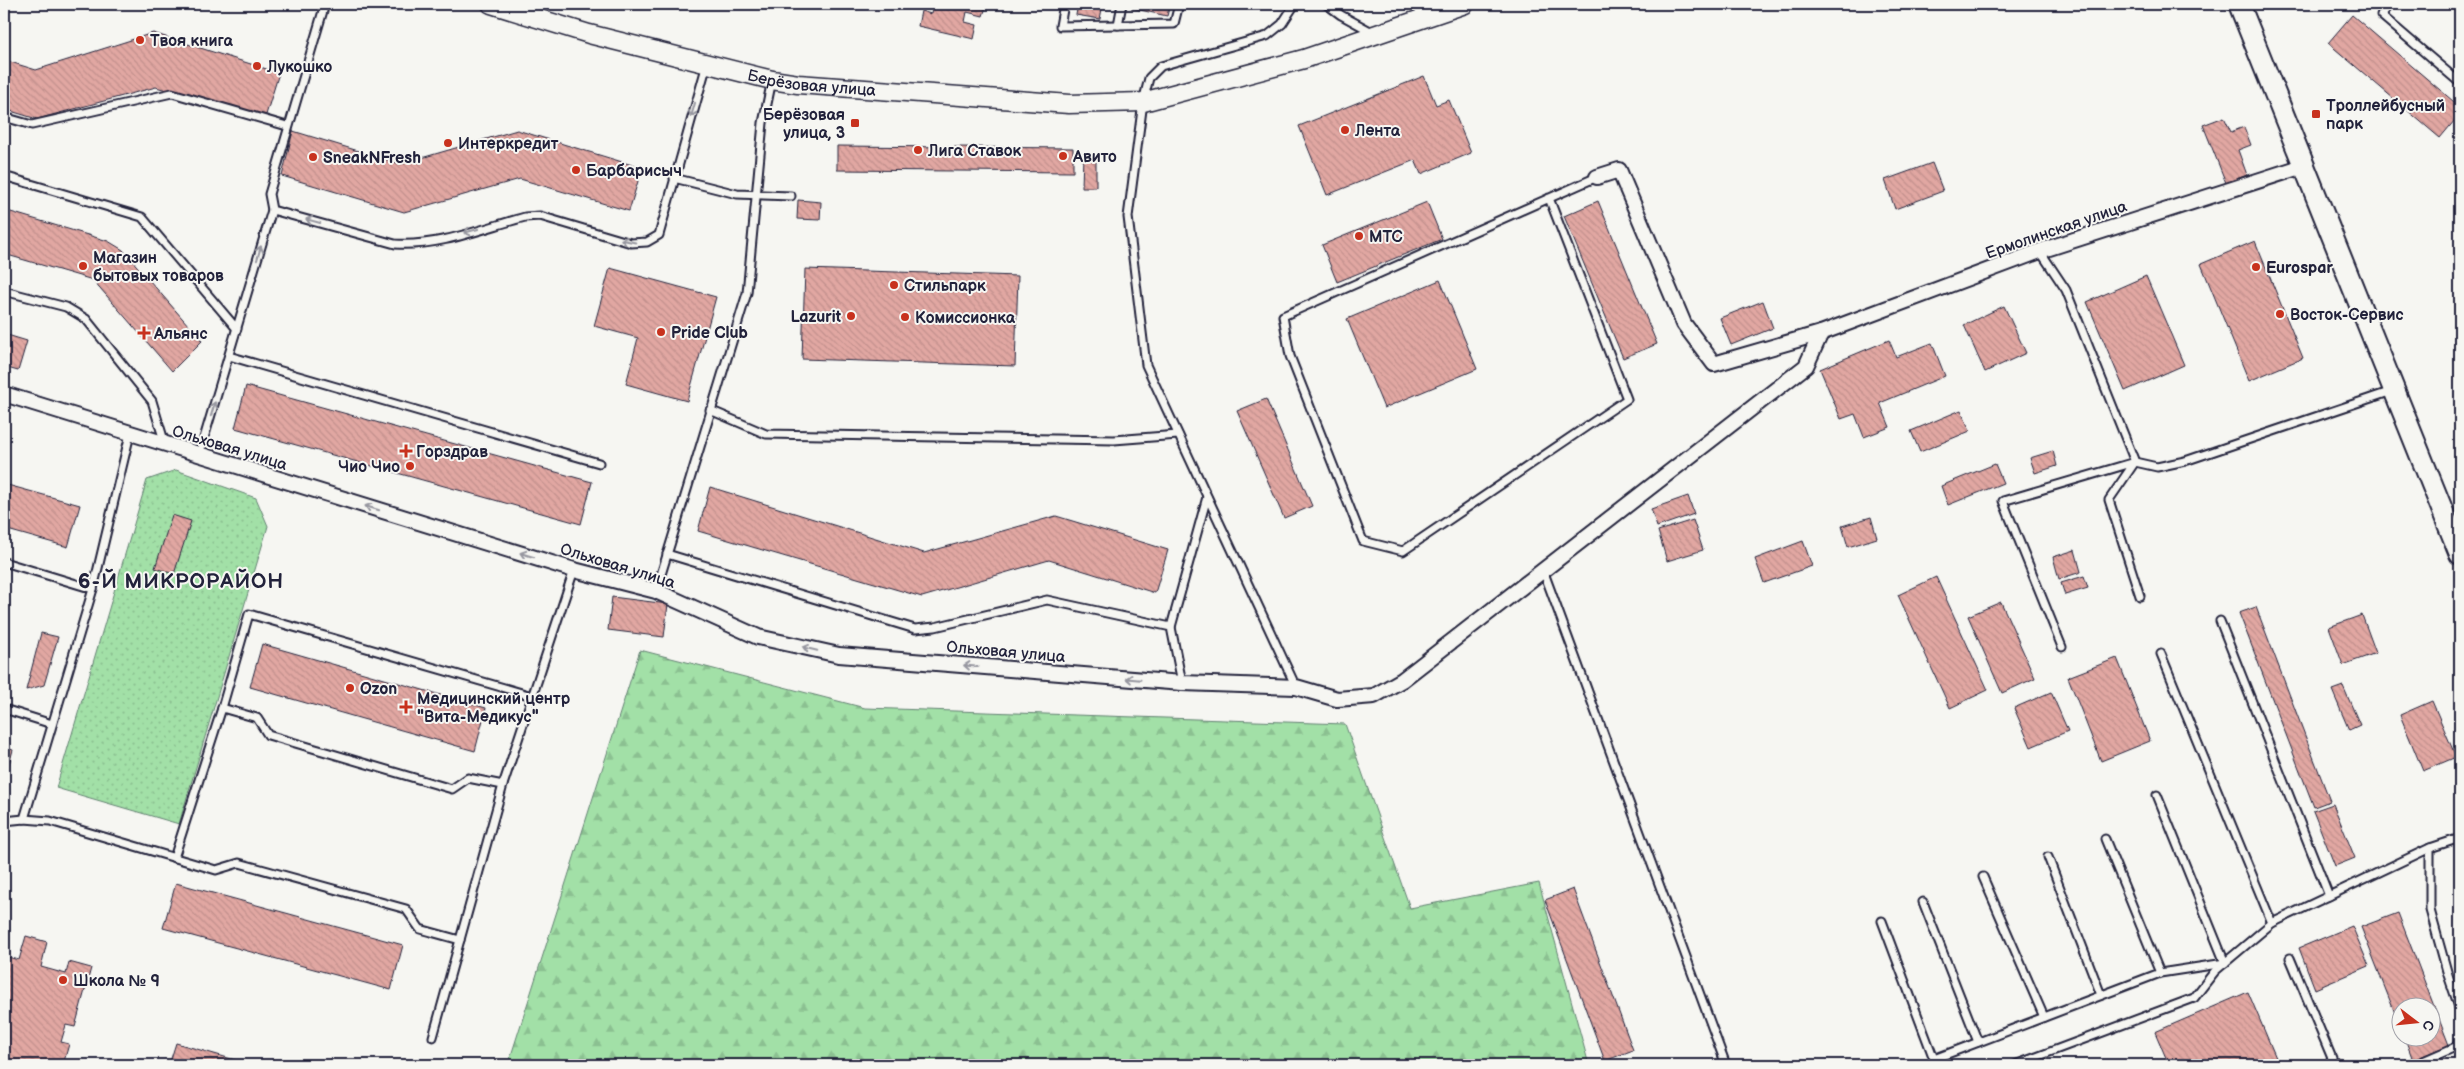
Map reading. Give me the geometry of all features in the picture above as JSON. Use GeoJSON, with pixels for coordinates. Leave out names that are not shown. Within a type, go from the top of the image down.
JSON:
{"type":"FeatureCollection","features":[{"type":"Feature","properties":{"kind":"main road"},"geometry":{"type":"LineString","coordinates":[[2238,4],[2460,550]]}},
{"type":"Feature","properties":{"kind":"street","name":"Берёзовая улица"},"geometry":{"type":"LineString","coordinates":[[490,4],[589,34],[772,80],[798,84],[1069,104],[1144,102],[1304,59],[1465,4]]}},
{"type":"Feature","properties":{"kind":"street","name":"Ермолинская улица"},"geometry":{"type":"LineString","coordinates":[[1597,178],[1619,170],[1684,324],[1714,364],[1821,333],[2040,251],[2304,166]]}},
{"type":"Feature","properties":{"kind":"street","name":"Ольховая улица"},"geometry":{"type":"LineString","coordinates":[[4,394],[199,456],[574,570],[656,592],[758,637],[839,655],[1182,683],[1296,687],[1337,699],[1374,696],[1402,680],[1806,366],[1821,333]]}},
{"type":"Feature","properties":{"kind":"lane"},"geometry":{"type":"LineString","coordinates":[[199,456],[272,210],[269,194],[287,126],[325,4]]}},
{"type":"Feature","properties":{"kind":"lane"},"geometry":{"type":"LineString","coordinates":[[1064,4],[1060,26],[1174,24],[1179,4]]}},
{"type":"Feature","properties":{"kind":"lane"},"geometry":{"type":"LineString","coordinates":[[1118,25],[1120,4]]}},
{"type":"Feature","properties":{"kind":"lane"},"geometry":{"type":"LineString","coordinates":[[1295,4],[1282,24],[1267,36],[1161,66],[1149,78],[1128,217],[1146,364],[1296,687]]}},
{"type":"Feature","properties":{"kind":"lane"},"geometry":{"type":"LineString","coordinates":[[1326,4],[1341,15],[1377,34]]}},
{"type":"Feature","properties":{"kind":"lane"},"geometry":{"type":"LineString","coordinates":[[2391,4],[2381,15],[2459,82]]}},
{"type":"Feature","properties":{"kind":"lane"},"geometry":{"type":"LineString","coordinates":[[272,210],[395,244],[414,245],[432,242],[525,217],[540,216],[631,243],[647,242],[659,235],[707,64]]}},
{"type":"Feature","properties":{"kind":"lane"},"geometry":{"type":"LineString","coordinates":[[656,592],[747,293],[763,123],[772,80]]}},
{"type":"Feature","properties":{"kind":"lane"},"geometry":{"type":"LineString","coordinates":[[4,119],[32,125],[172,93],[287,126]]}},
{"type":"Feature","properties":{"kind":"lane"},"geometry":{"type":"LineString","coordinates":[[4,176],[142,217],[237,329]]}},
{"type":"Feature","properties":{"kind":"lane"},"geometry":{"type":"LineString","coordinates":[[674,178],[737,194],[791,196]]}},
{"type":"Feature","properties":{"kind":"lane"},"geometry":{"type":"LineString","coordinates":[[1549,198],[1627,398],[1403,551],[1363,541],[1290,356],[1283,316],[1549,198],[1597,178]]}},
{"type":"Feature","properties":{"kind":"lane"},"geometry":{"type":"LineString","coordinates":[[2040,251],[2066,290],[2135,462]]}},
{"type":"Feature","properties":{"kind":"lane"},"geometry":{"type":"LineString","coordinates":[[4,292],[66,307],[86,319],[152,401],[165,445]]}},
{"type":"Feature","properties":{"kind":"lane"},"geometry":{"type":"LineString","coordinates":[[229,356],[599,463]]}},
{"type":"Feature","properties":{"kind":"lane"},"geometry":{"type":"LineString","coordinates":[[2062,647],[2003,500],[2135,462],[2158,467],[2185,461],[2395,390]]}},
{"type":"Feature","properties":{"kind":"lane"},"geometry":{"type":"LineString","coordinates":[[710,410],[766,434],[1114,440],[1178,435]]}},
{"type":"Feature","properties":{"kind":"lane"},"geometry":{"type":"LineString","coordinates":[[24,819],[93,589],[130,434]]}},
{"type":"Feature","properties":{"kind":"lane"},"geometry":{"type":"LineString","coordinates":[[2135,462],[2110,500],[2140,596]]}},
{"type":"Feature","properties":{"kind":"lane"},"geometry":{"type":"LineString","coordinates":[[1182,683],[1171,627],[1207,497]]}},
{"type":"Feature","properties":{"kind":"lane"},"geometry":{"type":"LineString","coordinates":[[667,554],[915,629],[935,627],[1047,600],[1171,627]]}},
{"type":"Feature","properties":{"kind":"lane"},"geometry":{"type":"LineString","coordinates":[[4,562],[93,589]]}},
{"type":"Feature","properties":{"kind":"lane"},"geometry":{"type":"LineString","coordinates":[[433,1037],[503,785],[574,570]]}},
{"type":"Feature","properties":{"kind":"lane"},"geometry":{"type":"LineString","coordinates":[[1543,570],[1726,1065]]}},
{"type":"Feature","properties":{"kind":"lane"},"geometry":{"type":"LineString","coordinates":[[174,858],[250,614],[532,696]]}},
{"type":"Feature","properties":{"kind":"lane"},"geometry":{"type":"LineString","coordinates":[[2220,621],[2329,896]]}},
{"type":"Feature","properties":{"kind":"lane"},"geometry":{"type":"LineString","coordinates":[[2160,654],[2272,923]]}},
{"type":"Feature","properties":{"kind":"lane"},"geometry":{"type":"LineString","coordinates":[[222,708],[257,718],[268,735],[452,789],[468,778],[503,785]]}},
{"type":"Feature","properties":{"kind":"lane"},"geometry":{"type":"LineString","coordinates":[[4,709],[52,724]]}},
{"type":"Feature","properties":{"kind":"lane"},"geometry":{"type":"LineString","coordinates":[[2158,795],[2225,963]]}},
{"type":"Feature","properties":{"kind":"lane"},"geometry":{"type":"LineString","coordinates":[[4,821],[24,819],[50,821],[216,870],[239,863],[406,909],[420,929],[460,940]]}},
{"type":"Feature","properties":{"kind":"lane"},"geometry":{"type":"LineString","coordinates":[[2015,1065],[2194,998],[2215,971],[2272,923],[2430,848],[2460,838]]}},
{"type":"Feature","properties":{"kind":"lane"},"geometry":{"type":"LineString","coordinates":[[2105,839],[2160,972]]}},
{"type":"Feature","properties":{"kind":"lane"},"geometry":{"type":"LineString","coordinates":[[2430,848],[2430,910],[2460,1010]]}},
{"type":"Feature","properties":{"kind":"lane"},"geometry":{"type":"LineString","coordinates":[[2048,858],[2101,995]]}},
{"type":"Feature","properties":{"kind":"lane"},"geometry":{"type":"LineString","coordinates":[[1983,877],[2044,1017]]}},
{"type":"Feature","properties":{"kind":"lane"},"geometry":{"type":"LineString","coordinates":[[1923,902],[1978,1042]]}},
{"type":"Feature","properties":{"kind":"lane"},"geometry":{"type":"LineString","coordinates":[[1882,921],[1934,1059],[2160,972],[2225,963]]}},
{"type":"Feature","properties":{"kind":"lane"},"geometry":{"type":"LineString","coordinates":[[2290,958],[2334,1063],[2342,1065]]}},
{"type":"Feature","properties":{"kind":"lane"},"geometry":{"type":"LineString","coordinates":[[2414,1065],[2460,1045]]}},
{"type":"Feature","properties":{"kind":"green space"},"geometry":{"type":"Polygon","coordinates":[[[176,470],[256,498],[268,526],[179,824],[56,788],[147,480],[176,470]]]}},
{"type":"Feature","properties":{"kind":"green space"},"geometry":{"type":"Polygon","coordinates":[[[640,650],[865,708],[1345,724],[1410,908],[1539,883],[1589,1065],[508,1065],[640,650]]]}},
{"type":"Feature","properties":{"kind":"building"},"geometry":{"type":"Polygon","coordinates":[[[640,4],[673,4],[671,8],[649,7],[640,4]]]}},
{"type":"Feature","properties":{"kind":"building"},"geometry":{"type":"Polygon","coordinates":[[[930,4],[987,4],[983,16],[967,12],[965,22],[977,25],[974,39],[918,26],[921,11],[931,14],[933,5],[930,4]]]}},
{"type":"Feature","properties":{"kind":"building"},"geometry":{"type":"Polygon","coordinates":[[[1078,4],[1103,4],[1100,19],[1076,15],[1078,4]]]}},
{"type":"Feature","properties":{"kind":"building"},"geometry":{"type":"Polygon","coordinates":[[[1132,4],[1170,4],[1167,16],[1131,8],[1132,4]]]}},
{"type":"Feature","properties":{"kind":"building"},"geometry":{"type":"Polygon","coordinates":[[[2352,15],[2460,107],[2460,114],[2440,138],[2328,43],[2352,15]]]}},
{"type":"Feature","properties":{"kind":"building"},"geometry":{"type":"Polygon","coordinates":[[[153,33],[279,73],[265,118],[156,87],[37,119],[4,109],[4,60],[36,70],[153,33]]]}},
{"type":"Feature","properties":{"kind":"building"},"geometry":{"type":"Polygon","coordinates":[[[1424,76],[1436,105],[1449,100],[1471,153],[1421,174],[1415,160],[1327,195],[1299,126],[1424,76]]]}},
{"type":"Feature","properties":{"kind":"building"},"geometry":{"type":"Polygon","coordinates":[[[2224,117],[2231,132],[2244,127],[2251,145],[2238,150],[2247,175],[2226,183],[2203,125],[2224,117]]]}},
{"type":"Feature","properties":{"kind":"building"},"geometry":{"type":"Polygon","coordinates":[[[517,130],[642,168],[629,211],[520,179],[404,212],[282,176],[293,131],[401,164],[517,130]]]}},
{"type":"Feature","properties":{"kind":"building"},"geometry":{"type":"Polygon","coordinates":[[[837,146],[1073,148],[1073,172],[837,170],[837,146]]]}},
{"type":"Feature","properties":{"kind":"building"},"geometry":{"type":"Polygon","coordinates":[[[1083,155],[1096,155],[1096,187],[1082,187],[1083,155]]]}},
{"type":"Feature","properties":{"kind":"building"},"geometry":{"type":"Polygon","coordinates":[[[1932,163],[1943,191],[1895,209],[1885,180],[1932,163]]]}},
{"type":"Feature","properties":{"kind":"building"},"geometry":{"type":"Polygon","coordinates":[[[798,200],[821,202],[820,220],[797,219],[798,200]]]}},
{"type":"Feature","properties":{"kind":"building"},"geometry":{"type":"Polygon","coordinates":[[[1598,201],[1657,344],[1623,358],[1564,216],[1598,201]]]}},
{"type":"Feature","properties":{"kind":"building"},"geometry":{"type":"Polygon","coordinates":[[[1427,202],[1442,239],[1337,282],[1322,245],[1427,202]]]}},
{"type":"Feature","properties":{"kind":"building"},"geometry":{"type":"Polygon","coordinates":[[[4,210],[108,241],[123,250],[202,341],[172,371],[93,280],[4,254],[4,210]]]}},
{"type":"Feature","properties":{"kind":"building"},"geometry":{"type":"Polygon","coordinates":[[[2255,241],[2303,358],[2249,381],[2201,264],[2255,241]]]}},
{"type":"Feature","properties":{"kind":"building","name":"Pride Club"},"geometry":{"type":"Polygon","coordinates":[[[610,268],[716,297],[687,401],[626,384],[638,338],[594,326],[610,268]]]}},
{"type":"Feature","properties":{"kind":"building"},"geometry":{"type":"Polygon","coordinates":[[[805,269],[1018,276],[1015,366],[802,359],[805,269]]]}},
{"type":"Feature","properties":{"kind":"building"},"geometry":{"type":"Polygon","coordinates":[[[2146,276],[2184,365],[2125,391],[2087,302],[2146,276]]]}},
{"type":"Feature","properties":{"kind":"building"},"geometry":{"type":"Polygon","coordinates":[[[1440,280],[1477,369],[1384,408],[1347,319],[1440,280]]]}},
{"type":"Feature","properties":{"kind":"building"},"geometry":{"type":"Polygon","coordinates":[[[1763,301],[1773,328],[1731,345],[1720,318],[1763,301]]]}},
{"type":"Feature","properties":{"kind":"building"},"geometry":{"type":"Polygon","coordinates":[[[2004,306],[2026,353],[1985,372],[1964,325],[2004,306]]]}},
{"type":"Feature","properties":{"kind":"building"},"geometry":{"type":"Polygon","coordinates":[[[4,334],[27,341],[18,371],[4,367],[4,334]]]}},
{"type":"Feature","properties":{"kind":"building"},"geometry":{"type":"Polygon","coordinates":[[[1889,340],[1896,357],[1932,343],[1945,376],[1880,403],[1890,427],[1864,437],[1855,414],[1841,419],[1820,369],[1889,340]]]}},
{"type":"Feature","properties":{"kind":"building"},"geometry":{"type":"Polygon","coordinates":[[[246,386],[592,482],[581,524],[235,428],[246,386]]]}},
{"type":"Feature","properties":{"kind":"building"},"geometry":{"type":"Polygon","coordinates":[[[1266,399],[1312,506],[1284,518],[1237,411],[1266,399]]]}},
{"type":"Feature","properties":{"kind":"building"},"geometry":{"type":"Polygon","coordinates":[[[1961,410],[1970,431],[1920,452],[1911,431],[1961,410]]]}},
{"type":"Feature","properties":{"kind":"building"},"geometry":{"type":"Polygon","coordinates":[[[2053,451],[2057,466],[2035,473],[2030,458],[2053,451]]]}},
{"type":"Feature","properties":{"kind":"building"},"geometry":{"type":"Polygon","coordinates":[[[1995,464],[2003,483],[1948,505],[1941,486],[1995,464]]]}},
{"type":"Feature","properties":{"kind":"building"},"geometry":{"type":"Polygon","coordinates":[[[4,484],[80,505],[68,547],[4,529],[4,484]]]}},
{"type":"Feature","properties":{"kind":"building"},"geometry":{"type":"Polygon","coordinates":[[[710,487],[924,553],[1056,516],[1168,550],[1155,593],[1049,560],[922,597],[698,531],[710,487]]]}},
{"type":"Feature","properties":{"kind":"building"},"geometry":{"type":"Polygon","coordinates":[[[1688,496],[1694,514],[1657,527],[1651,509],[1688,496]]]}},
{"type":"Feature","properties":{"kind":"building"},"geometry":{"type":"Polygon","coordinates":[[[172,515],[191,521],[174,574],[155,568],[172,515]]]}},
{"type":"Feature","properties":{"kind":"building"},"geometry":{"type":"Polygon","coordinates":[[[1871,517],[1877,538],[1848,547],[1842,526],[1871,517]]]}},
{"type":"Feature","properties":{"kind":"building"},"geometry":{"type":"Polygon","coordinates":[[[1693,520],[1703,550],[1667,561],[1658,531],[1693,520]]]}},
{"type":"Feature","properties":{"kind":"building"},"geometry":{"type":"Polygon","coordinates":[[[1803,541],[1812,566],[1764,583],[1755,559],[1803,541]]]}},
{"type":"Feature","properties":{"kind":"building"},"geometry":{"type":"Polygon","coordinates":[[[2075,550],[2081,572],[2059,579],[2053,557],[2075,550]]]}},
{"type":"Feature","properties":{"kind":"building"},"geometry":{"type":"Polygon","coordinates":[[[2084,576],[2088,588],[2065,595],[2061,583],[2084,576]]]}},
{"type":"Feature","properties":{"kind":"building"},"geometry":{"type":"Polygon","coordinates":[[[1936,577],[1988,690],[1950,708],[1898,595],[1936,577]]]}},
{"type":"Feature","properties":{"kind":"building"},"geometry":{"type":"Polygon","coordinates":[[[612,597],[668,604],[664,637],[608,630],[612,597]]]}},
{"type":"Feature","properties":{"kind":"building"},"geometry":{"type":"Polygon","coordinates":[[[2001,602],[2035,678],[2002,693],[1968,616],[2001,602]]]}},
{"type":"Feature","properties":{"kind":"building"},"geometry":{"type":"Polygon","coordinates":[[[2256,607],[2330,801],[2314,807],[2239,613],[2256,607]]]}},
{"type":"Feature","properties":{"kind":"building"},"geometry":{"type":"Polygon","coordinates":[[[2362,615],[2376,653],[2343,665],[2329,627],[2362,615]]]}},
{"type":"Feature","properties":{"kind":"building"},"geometry":{"type":"Polygon","coordinates":[[[41,633],[58,637],[44,685],[26,690],[41,633]]]}},
{"type":"Feature","properties":{"kind":"building"},"geometry":{"type":"Polygon","coordinates":[[[262,644],[486,708],[475,751],[250,687],[262,644]]]}},
{"type":"Feature","properties":{"kind":"building"},"geometry":{"type":"Polygon","coordinates":[[[2117,658],[2150,741],[2101,761],[2068,677],[2117,658]]]}},
{"type":"Feature","properties":{"kind":"building"},"geometry":{"type":"Polygon","coordinates":[[[2343,686],[2360,725],[2349,730],[2332,690],[2343,686]]]}},
{"type":"Feature","properties":{"kind":"building"},"geometry":{"type":"Polygon","coordinates":[[[2051,692],[2068,731],[2031,747],[2014,708],[2051,692]]]}},
{"type":"Feature","properties":{"kind":"building"},"geometry":{"type":"Polygon","coordinates":[[[2432,701],[2456,757],[2423,771],[2400,715],[2432,701]]]}},
{"type":"Feature","properties":{"kind":"building"},"geometry":{"type":"Polygon","coordinates":[[[4,747],[13,750],[4,782],[4,747]]]}},
{"type":"Feature","properties":{"kind":"building"},"geometry":{"type":"Polygon","coordinates":[[[2333,804],[2355,858],[2335,866],[2313,811],[2333,804]]]}},
{"type":"Feature","properties":{"kind":"building"},"geometry":{"type":"Polygon","coordinates":[[[176,883],[403,945],[391,990],[163,928],[176,883]]]}},
{"type":"Feature","properties":{"kind":"building"},"geometry":{"type":"Polygon","coordinates":[[[1573,889],[1633,1050],[1605,1061],[1545,900],[1573,889]]]}},
{"type":"Feature","properties":{"kind":"building"},"geometry":{"type":"Polygon","coordinates":[[[2398,913],[2430,996],[2392,996],[2392,1006],[2361,927],[2398,913]]]}},
{"type":"Feature","properties":{"kind":"building"},"geometry":{"type":"Polygon","coordinates":[[[2352,926],[2369,966],[2315,989],[2299,948],[2352,926]]]}},
{"type":"Feature","properties":{"kind":"building"},"geometry":{"type":"Polygon","coordinates":[[[26,936],[47,942],[41,967],[66,974],[69,962],[91,968],[75,1027],[66,1025],[61,1042],[69,1044],[63,1065],[4,1065],[4,956],[19,960],[26,936]]]}},
{"type":"Feature","properties":{"kind":"building"},"geometry":{"type":"Polygon","coordinates":[[[2248,992],[2279,1065],[2169,1065],[2155,1032],[2248,992]]]}},
{"type":"Feature","properties":{"kind":"building"},"geometry":{"type":"Polygon","coordinates":[[[2442,1027],[2449,1045],[2413,1060],[2408,1046],[2442,1046],[2442,1027]]]}},
{"type":"Feature","properties":{"kind":"building"},"geometry":{"type":"Polygon","coordinates":[[[176,1043],[249,1064],[169,1065],[176,1043]]]}},
{"type":"Feature","properties":{"kind":"place","name":"Твоя книга"},"geometry":{"type":"Point","coordinates":[140,40]}},
{"type":"Feature","properties":{"kind":"place","name":"Лукошко"},"geometry":{"type":"Point","coordinates":[257,66]}},
{"type":"Feature","properties":{"kind":"place","name":"Троллейбусный парк"},"geometry":{"type":"Point","coordinates":[2316,114]}},
{"type":"Feature","properties":{"kind":"place","name":"Берёзовая улица, 3"},"geometry":{"type":"Point","coordinates":[855,123]}},
{"type":"Feature","properties":{"kind":"place","name":"Лента"},"geometry":{"type":"Point","coordinates":[1345,130]}},
{"type":"Feature","properties":{"kind":"place","name":"Интеркредит"},"geometry":{"type":"Point","coordinates":[448,143]}},
{"type":"Feature","properties":{"kind":"place","name":"Лига Ставок"},"geometry":{"type":"Point","coordinates":[918,150]}},
{"type":"Feature","properties":{"kind":"place","name":"Авито"},"geometry":{"type":"Point","coordinates":[1063,156]}},
{"type":"Feature","properties":{"kind":"place","name":"SneakNFresh"},"geometry":{"type":"Point","coordinates":[313,157]}},
{"type":"Feature","properties":{"kind":"place","name":"Барбарисыч"},"geometry":{"type":"Point","coordinates":[576,170]}},
{"type":"Feature","properties":{"kind":"place","name":"МТС"},"geometry":{"type":"Point","coordinates":[1359,236]}},
{"type":"Feature","properties":{"kind":"place","name":"Магазин бытовых товаров"},"geometry":{"type":"Point","coordinates":[83,266]}},
{"type":"Feature","properties":{"kind":"place","name":"Eurospar"},"geometry":{"type":"Point","coordinates":[2256,267]}},
{"type":"Feature","properties":{"kind":"place","name":"Стильпарк"},"geometry":{"type":"Point","coordinates":[894,285]}},
{"type":"Feature","properties":{"kind":"place","name":"Восток-Сервис"},"geometry":{"type":"Point","coordinates":[2280,314]}},
{"type":"Feature","properties":{"kind":"place","name":"Lazurit"},"geometry":{"type":"Point","coordinates":[851,316]}},
{"type":"Feature","properties":{"kind":"place","name":"Комиссионка"},"geometry":{"type":"Point","coordinates":[905,317]}},
{"type":"Feature","properties":{"kind":"place","name":"Pride Club"},"geometry":{"type":"Point","coordinates":[661,332]}},
{"type":"Feature","properties":{"kind":"place","name":"Альянс"},"geometry":{"type":"Point","coordinates":[144,333]}},
{"type":"Feature","properties":{"kind":"place","name":"Горздрав"},"geometry":{"type":"Point","coordinates":[406,451]}},
{"type":"Feature","properties":{"kind":"place","name":"Чио Чио"},"geometry":{"type":"Point","coordinates":[410,466]}},
{"type":"Feature","properties":{"kind":"place","name":"Ozon"},"geometry":{"type":"Point","coordinates":[350,688]}},
{"type":"Feature","properties":{"kind":"place","name":"Медицинский центр \"Вита-Медикус\""},"geometry":{"type":"Point","coordinates":[406,707]}},
{"type":"Feature","properties":{"kind":"place","name":"Школа № 9"},"geometry":{"type":"Point","coordinates":[63,980]}},
{"type":"Feature","properties":{"kind":"district","name":"6-Й МИКРОРАЙОН"},"geometry":{"type":"Point","coordinates":[181,581]}}]}
